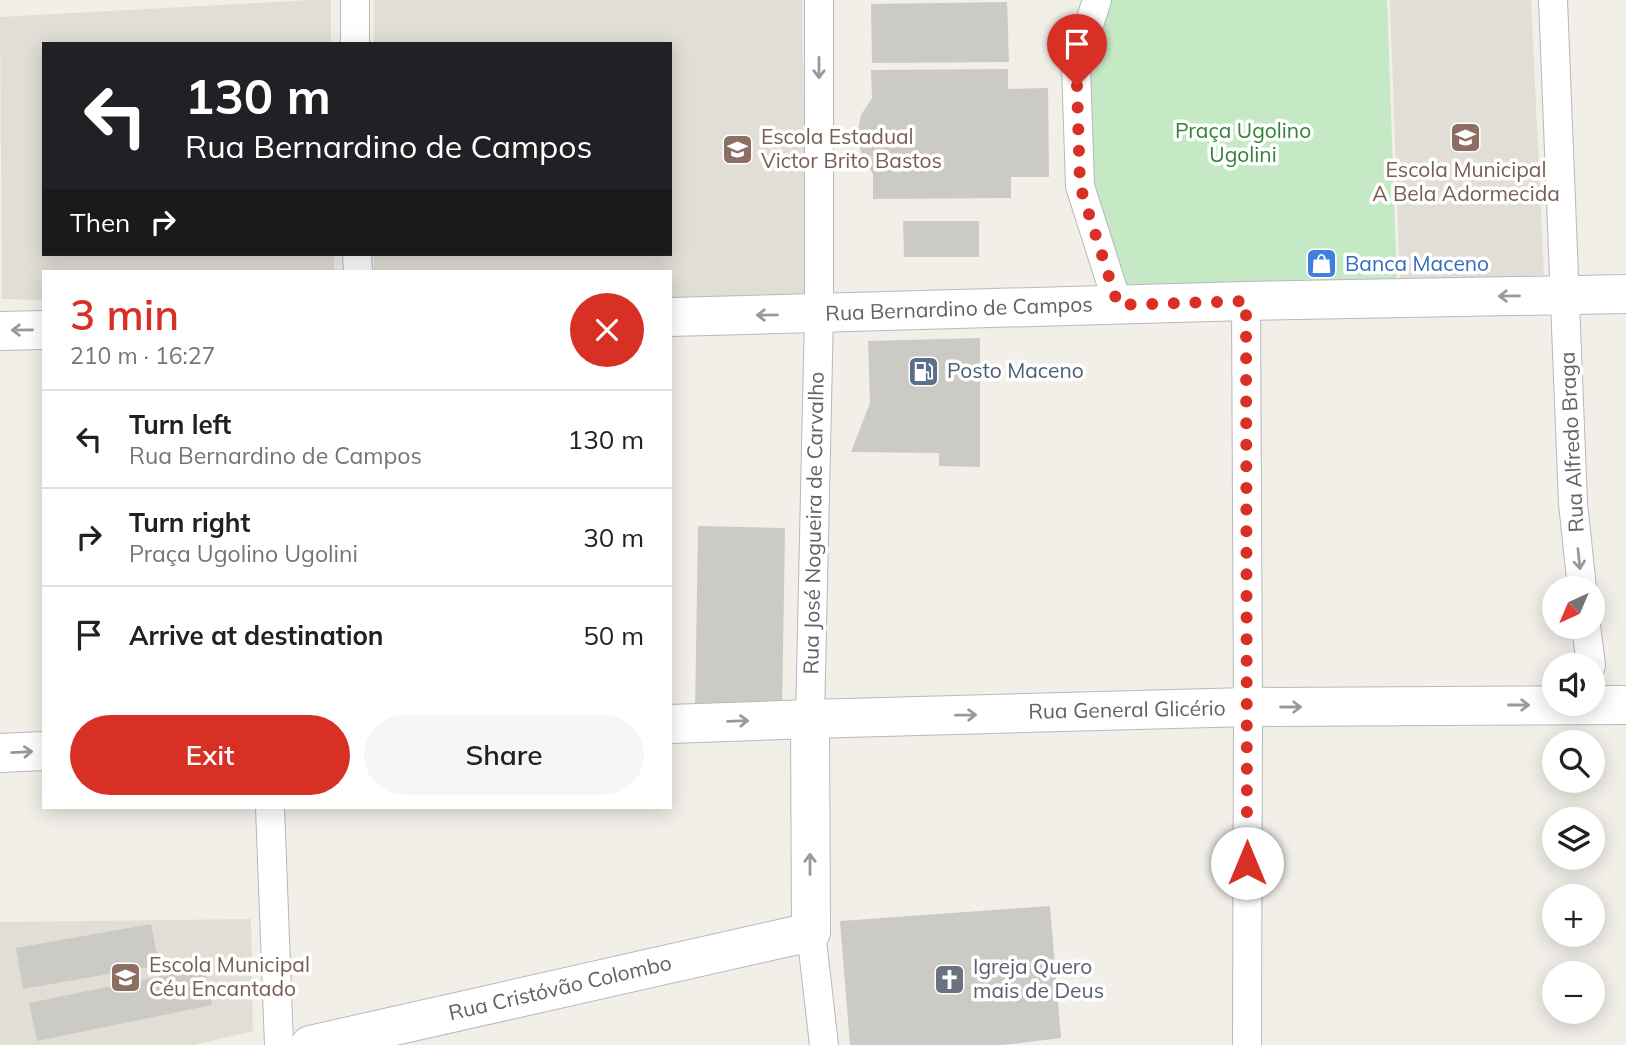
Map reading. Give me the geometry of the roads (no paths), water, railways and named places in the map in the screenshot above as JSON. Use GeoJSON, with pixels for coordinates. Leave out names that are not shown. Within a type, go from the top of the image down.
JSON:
{"type":"FeatureCollection","features":[{"type":"Feature","properties":{"kind":"main road","name":"Rua Bernardino de Campos"},"geometry":{"type":"LineString","coordinates":[[672,317],[1246,301],[1626,294]]}},
{"type":"Feature","properties":{"kind":"main road"},"geometry":{"type":"LineString","coordinates":[[0,331],[42,330]]}},
{"type":"Feature","properties":{"kind":"main road","name":"Rua General Glicério"},"geometry":{"type":"LineString","coordinates":[[672,724],[1542,700]]}},
{"type":"Feature","properties":{"kind":"main road","name":"Rua José Nogueira de Carvalho"},"geometry":{"type":"LineString","coordinates":[[810,719],[811,932]]}},
{"type":"Feature","properties":{"kind":"main road"},"geometry":{"type":"LineString","coordinates":[[0,753],[42,751]]}},
{"type":"Feature","properties":{"kind":"main road","name":"Rua Cristóvão Colombo"},"geometry":{"type":"LineString","coordinates":[[310,1045],[811,932]]}},
{"type":"Feature","properties":{"kind":"street"},"geometry":{"type":"LineString","coordinates":[[355,0],[355,42]]}},
{"type":"Feature","properties":{"kind":"street","name":"Rua José Nogueira de Carvalho"},"geometry":{"type":"LineString","coordinates":[[810,719],[819,313],[819,0]]}},
{"type":"Feature","properties":{"kind":"street"},"geometry":{"type":"LineString","coordinates":[[1097,0],[1076,65],[1080,186],[1118,305]]}},
{"type":"Feature","properties":{"kind":"street"},"geometry":{"type":"LineString","coordinates":[[1553,0],[1564,295]]}},
{"type":"Feature","properties":{"kind":"street","name":"Rua Alfredo Braga"},"geometry":{"type":"LineString","coordinates":[[1564,295],[1573,503],[1581,576]]}},
{"type":"Feature","properties":{"kind":"street"},"geometry":{"type":"LineString","coordinates":[[1246,301],[1247,1045]]}},
{"type":"Feature","properties":{"kind":"street"},"geometry":{"type":"LineString","coordinates":[[270,809],[279,1045]]}},
{"type":"Feature","properties":{"kind":"street","name":"Rua José Nogueira de Carvalho"},"geometry":{"type":"LineString","coordinates":[[811,932],[824,1045]]}},
{"type":"Feature","properties":{"kind":"place","name":"Escola Municipal A Bela Adormecida"},"geometry":{"type":"Point","coordinates":[1466,138]}},
{"type":"Feature","properties":{"kind":"place","name":"Escola Estadual Victor Brito Bastos"},"geometry":{"type":"Point","coordinates":[738,149]}},
{"type":"Feature","properties":{"kind":"place","name":"Banca Maceno"},"geometry":{"type":"Point","coordinates":[1322,264]}},
{"type":"Feature","properties":{"kind":"place","name":"Posto Maceno"},"geometry":{"type":"Point","coordinates":[924,371]}},
{"type":"Feature","properties":{"kind":"place","name":"Escola Municipal Céu Encantado"},"geometry":{"type":"Point","coordinates":[126,977]}},
{"type":"Feature","properties":{"kind":"place","name":"Igreja Quero mais de Deus"},"geometry":{"type":"Point","coordinates":[950,979]}},
{"type":"Feature","properties":{"kind":"park label","name":"Praça Ugolino Ugolini"},"geometry":{"type":"Point","coordinates":[1243,143]}}]}
